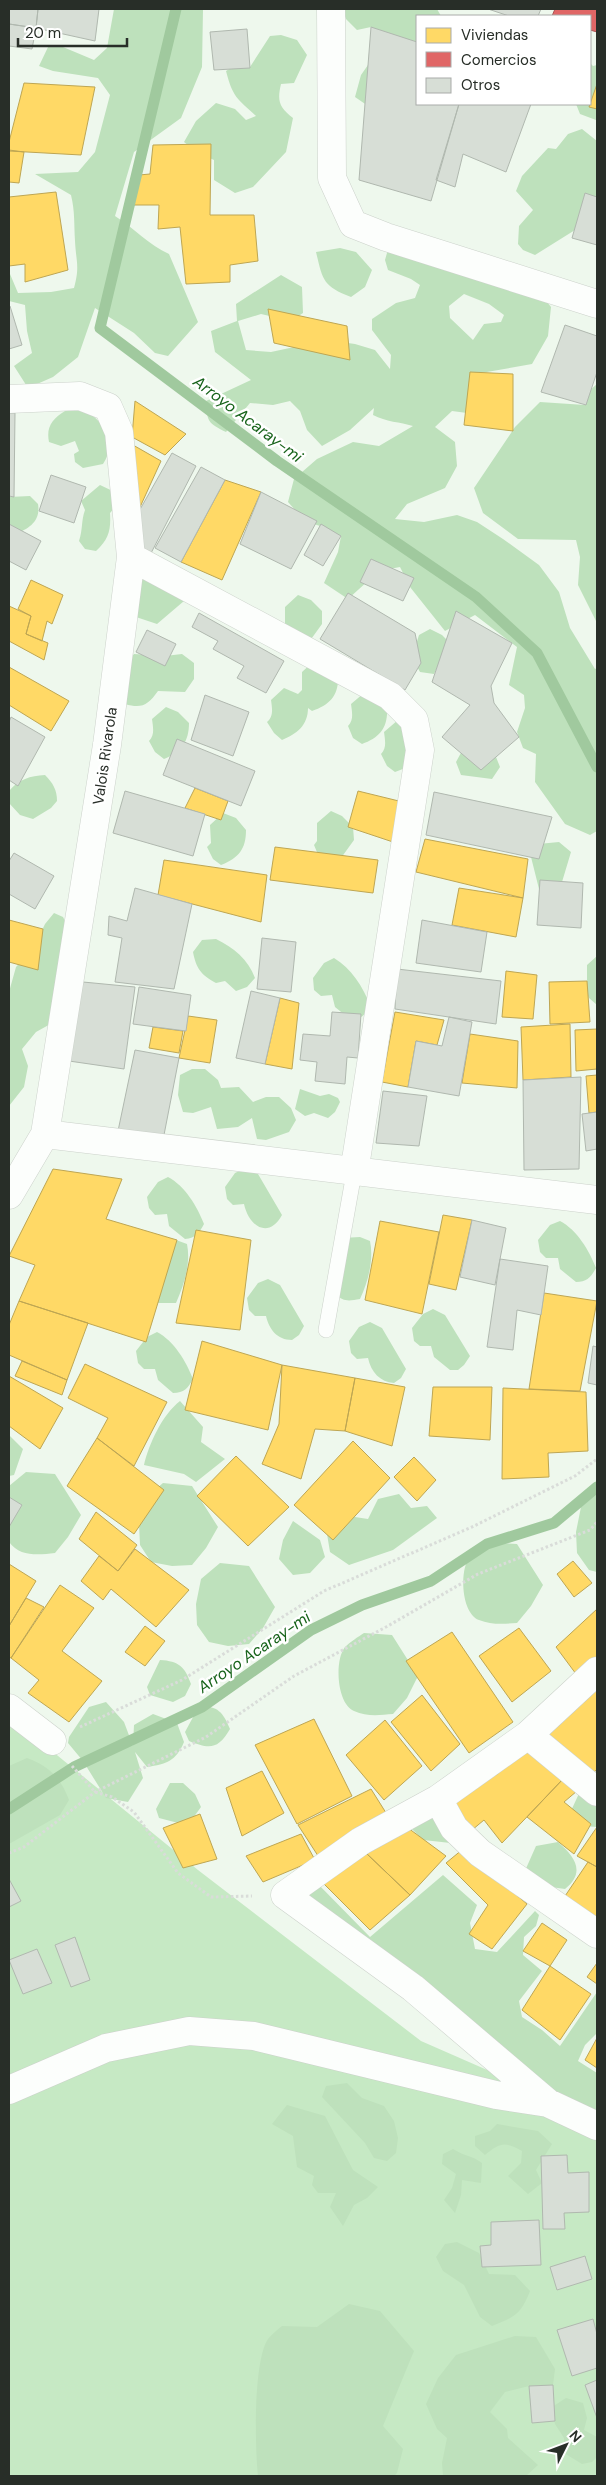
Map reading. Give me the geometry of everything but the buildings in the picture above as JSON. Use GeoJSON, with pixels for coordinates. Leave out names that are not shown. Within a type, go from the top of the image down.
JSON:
{"type":"FeatureCollection","features":[{"type":"Feature","properties":{"kind":"street"},"geometry":{"type":"LineString","coordinates":[[331,9],[332,178],[354,224],[386,237],[597,304]]}},
{"type":"Feature","properties":{"kind":"street","name":"Valois Rivarola"},"geometry":{"type":"LineString","coordinates":[[9,399],[80,396],[108,408],[119,432],[131,557],[107,745],[44,1134],[9,1196]]}},
{"type":"Feature","properties":{"kind":"street"},"geometry":{"type":"LineString","coordinates":[[131,557],[390,696],[414,720],[420,750],[354,1173]]}},
{"type":"Feature","properties":{"kind":"street"},"geometry":{"type":"LineString","coordinates":[[44,1134],[354,1173],[597,1200]]}},
{"type":"Feature","properties":{"kind":"street"},"geometry":{"type":"LineString","coordinates":[[597,1671],[528,1735],[438,1799],[361,1841],[286,1895],[413,1988],[548,2103],[597,2126]]}},
{"type":"Feature","properties":{"kind":"street"},"geometry":{"type":"LineString","coordinates":[[9,1708],[52,1740]]}},
{"type":"Feature","properties":{"kind":"street"},"geometry":{"type":"LineString","coordinates":[[528,1735],[597,1792]]}},
{"type":"Feature","properties":{"kind":"street"},"geometry":{"type":"LineString","coordinates":[[438,1799],[454,1828],[480,1852],[597,1934]]}},
{"type":"Feature","properties":{"kind":"street"},"geometry":{"type":"LineString","coordinates":[[9,2090],[106,2048],[189,2030],[254,2036],[496,2095],[548,2103]]}},
{"type":"Feature","properties":{"kind":"lane"},"geometry":{"type":"LineString","coordinates":[[326,1330],[354,1173]]}},
{"type":"Feature","properties":{"kind":"path"},"geometry":{"type":"LineString","coordinates":[[52,1740],[182,1680],[324,1591],[472,1527],[575,1476],[597,1459]]}},
{"type":"Feature","properties":{"kind":"path"},"geometry":{"type":"LineString","coordinates":[[9,1853],[24,1847],[95,1792],[206,1738],[294,1676],[478,1574],[590,1530],[597,1522]]}},
{"type":"Feature","properties":{"kind":"path"},"geometry":{"type":"LineString","coordinates":[[70,1763],[95,1792],[112,1797],[134,1812],[178,1873],[211,1897],[286,1895]]}},
{"type":"Feature","properties":{"kind":"green space"},"geometry":{"type":"Polygon","coordinates":[[[114,9],[203,9],[202,67],[181,118],[134,152],[115,216],[155,246],[169,254],[198,322],[168,356],[155,353],[134,333],[95,308],[78,357],[53,377],[28,388],[14,366],[32,353],[27,331],[25,305],[9,301],[9,274],[18,293],[51,292],[74,288],[77,269],[74,212],[71,195],[35,174],[78,172],[95,152],[110,95],[98,78],[53,71],[39,66],[49,45],[63,47],[94,60],[107,48],[114,9]]]}},
{"type":"Feature","properties":{"kind":"green space"},"geometry":{"type":"Polygon","coordinates":[[[342,9],[437,9],[440,15],[416,15],[416,57],[412,61],[387,119],[355,97],[361,75],[384,42],[371,27],[357,30],[346,19],[342,9]]]}},
{"type":"Feature","properties":{"kind":"green space"},"geometry":{"type":"Polygon","coordinates":[[[281,35],[297,40],[307,55],[294,83],[281,84],[280,103],[293,118],[286,152],[253,187],[235,193],[214,180],[214,160],[198,153],[184,142],[196,121],[216,103],[235,109],[246,120],[256,116],[236,97],[226,71],[248,58],[250,67],[270,36],[281,35]]]}},
{"type":"Feature","properties":{"kind":"green space"},"geometry":{"type":"Polygon","coordinates":[[[591,64],[593,66],[597,65],[596,120],[580,114],[576,105],[591,105],[591,64]]]}},
{"type":"Feature","properties":{"kind":"green space"},"geometry":{"type":"Polygon","coordinates":[[[582,129],[597,141],[597,197],[583,201],[575,230],[535,255],[523,250],[518,244],[519,226],[533,210],[516,191],[522,176],[548,148],[556,149],[568,134],[582,129]]]}},
{"type":"Feature","properties":{"kind":"green space"},"geometry":{"type":"Polygon","coordinates":[[[430,237],[457,246],[535,287],[551,307],[548,336],[532,364],[481,373],[467,413],[452,411],[435,427],[455,442],[457,466],[445,488],[407,504],[395,519],[424,522],[457,515],[477,522],[539,565],[559,592],[570,628],[595,669],[597,668],[597,831],[590,835],[565,824],[535,782],[536,754],[523,748],[517,732],[525,708],[524,695],[509,685],[517,647],[475,615],[445,631],[410,587],[400,567],[379,571],[348,599],[324,583],[338,552],[341,536],[326,528],[305,521],[288,502],[294,479],[317,459],[353,442],[379,446],[413,426],[388,421],[373,415],[374,408],[350,430],[322,446],[307,430],[300,411],[290,401],[273,405],[250,403],[226,432],[212,424],[208,418],[206,401],[251,380],[215,352],[211,331],[237,321],[236,304],[281,275],[302,287],[303,313],[291,321],[261,314],[238,321],[246,350],[271,352],[327,340],[355,344],[375,350],[390,369],[391,355],[372,330],[372,319],[396,303],[415,298],[420,285],[411,279],[388,270],[385,260],[389,246],[405,238],[430,237]],[[464,294],[449,306],[450,318],[473,340],[484,324],[501,322],[504,315],[489,304],[464,294]]]}},
{"type":"Feature","properties":{"kind":"green space"},"geometry":{"type":"Polygon","coordinates":[[[340,248],[356,252],[372,270],[365,287],[351,297],[329,286],[320,270],[316,252],[340,248]]]}},
{"type":"Feature","properties":{"kind":"green space"},"geometry":{"type":"Polygon","coordinates":[[[597,384],[597,623],[578,585],[580,557],[576,540],[518,539],[483,513],[474,488],[515,427],[540,402],[585,405],[589,391],[597,384]]]}},
{"type":"Feature","properties":{"kind":"green space"},"geometry":{"type":"Polygon","coordinates":[[[65,411],[85,412],[103,427],[108,441],[108,449],[107,457],[103,464],[83,468],[75,462],[74,454],[79,451],[75,441],[61,446],[49,442],[48,432],[51,424],[65,411]]]}},
{"type":"Feature","properties":{"kind":"green space"},"geometry":{"type":"Polygon","coordinates":[[[100,485],[119,494],[117,505],[110,513],[108,534],[96,551],[85,549],[79,541],[85,510],[81,501],[100,485]]]}},
{"type":"Feature","properties":{"kind":"green space"},"geometry":{"type":"Polygon","coordinates":[[[30,496],[38,504],[38,515],[33,524],[15,534],[9,529],[9,497],[30,496]]]}},
{"type":"Feature","properties":{"kind":"green space"},"geometry":{"type":"Polygon","coordinates":[[[127,561],[184,601],[157,624],[124,613],[127,561]]]}},
{"type":"Feature","properties":{"kind":"green space"},"geometry":{"type":"Polygon","coordinates":[[[298,595],[311,600],[322,611],[322,624],[309,642],[285,625],[285,607],[298,595]]]}},
{"type":"Feature","properties":{"kind":"green space"},"geometry":{"type":"Polygon","coordinates":[[[430,629],[442,635],[449,642],[434,674],[420,672],[412,657],[419,635],[430,629]]]}},
{"type":"Feature","properties":{"kind":"green space"},"geometry":{"type":"Polygon","coordinates":[[[134,654],[165,656],[182,654],[194,663],[194,679],[185,692],[158,691],[144,705],[125,704],[129,660],[134,654]]]}},
{"type":"Feature","properties":{"kind":"green space"},"geometry":{"type":"Polygon","coordinates":[[[315,660],[338,676],[335,694],[324,706],[312,711],[308,708],[306,719],[301,728],[282,740],[274,733],[267,722],[272,715],[271,700],[284,688],[298,694],[302,690],[302,672],[315,660]]]}},
{"type":"Feature","properties":{"kind":"green space"},"geometry":{"type":"Polygon","coordinates":[[[364,693],[387,709],[387,716],[384,727],[378,735],[362,744],[353,738],[348,726],[352,719],[351,704],[364,693]]]}},
{"type":"Feature","properties":{"kind":"green space"},"geometry":{"type":"Polygon","coordinates":[[[166,707],[178,712],[189,723],[189,730],[183,746],[164,759],[155,752],[149,741],[153,734],[152,719],[166,707]]]}},
{"type":"Feature","properties":{"kind":"green space"},"geometry":{"type":"Polygon","coordinates":[[[398,720],[410,725],[408,767],[395,772],[387,766],[381,754],[385,747],[384,732],[398,720]]]}},
{"type":"Feature","properties":{"kind":"green space"},"geometry":{"type":"Polygon","coordinates":[[[479,743],[496,757],[500,767],[492,779],[461,775],[456,762],[462,751],[479,743]]]}},
{"type":"Feature","properties":{"kind":"green space"},"geometry":{"type":"Polygon","coordinates":[[[45,775],[54,787],[57,801],[51,808],[33,819],[20,815],[9,803],[9,791],[25,779],[45,775]]]}},
{"type":"Feature","properties":{"kind":"green space"},"geometry":{"type":"Polygon","coordinates":[[[331,811],[342,816],[353,827],[354,840],[341,858],[319,857],[314,845],[317,841],[317,823],[331,811]]]}},
{"type":"Feature","properties":{"kind":"green space"},"geometry":{"type":"Polygon","coordinates":[[[223,813],[236,818],[246,830],[246,837],[243,848],[237,856],[221,865],[213,859],[207,847],[211,843],[210,825],[223,813]]]}},
{"type":"Feature","properties":{"kind":"green space"},"geometry":{"type":"Polygon","coordinates":[[[559,842],[571,852],[562,882],[554,881],[539,889],[528,845],[559,842]]]}},
{"type":"Feature","properties":{"kind":"green space"},"geometry":{"type":"Polygon","coordinates":[[[54,913],[63,917],[69,929],[63,1017],[36,1032],[22,1049],[28,1066],[24,1087],[9,1106],[9,992],[16,967],[33,949],[45,924],[54,913]]]}},
{"type":"Feature","properties":{"kind":"green space"},"geometry":{"type":"Polygon","coordinates":[[[216,939],[234,950],[252,971],[255,978],[247,987],[236,991],[225,981],[216,983],[200,971],[193,952],[202,940],[216,939]]]}},
{"type":"Feature","properties":{"kind":"green space"},"geometry":{"type":"Polygon","coordinates":[[[597,956],[597,1005],[589,998],[583,987],[587,983],[587,965],[597,956]]]}},
{"type":"Feature","properties":{"kind":"green space"},"geometry":{"type":"Polygon","coordinates":[[[334,958],[356,978],[370,1005],[365,1014],[358,1019],[351,1020],[335,1007],[332,995],[321,996],[314,990],[313,978],[324,963],[334,958]]]}},
{"type":"Feature","properties":{"kind":"green space"},"geometry":{"type":"Polygon","coordinates":[[[192,1069],[205,1069],[218,1080],[221,1088],[239,1087],[253,1102],[266,1097],[279,1097],[291,1108],[296,1120],[289,1132],[266,1140],[257,1139],[252,1118],[238,1127],[217,1129],[211,1107],[193,1113],[183,1112],[178,1095],[180,1075],[192,1069]]]}},
{"type":"Feature","properties":{"kind":"green space"},"geometry":{"type":"Polygon","coordinates":[[[300,1089],[320,1096],[329,1094],[338,1098],[340,1102],[335,1112],[328,1118],[314,1113],[305,1116],[295,1109],[300,1089]]]}},
{"type":"Feature","properties":{"kind":"green space"},"geometry":{"type":"Polygon","coordinates":[[[246,1168],[258,1174],[282,1215],[271,1227],[260,1227],[255,1224],[250,1219],[244,1204],[233,1205],[227,1199],[225,1187],[235,1173],[246,1168]]]}},
{"type":"Feature","properties":{"kind":"green space"},"geometry":{"type":"Polygon","coordinates":[[[168,1177],[190,1197],[204,1224],[192,1238],[185,1239],[169,1226],[167,1214],[155,1215],[149,1208],[147,1197],[158,1182],[168,1177]]]}},
{"type":"Feature","properties":{"kind":"green space"},"geometry":{"type":"Polygon","coordinates":[[[560,1221],[577,1235],[593,1261],[596,1268],[586,1280],[576,1282],[560,1269],[558,1258],[546,1258],[540,1252],[538,1240],[550,1225],[560,1221]]]}},
{"type":"Feature","properties":{"kind":"green space"},"geometry":{"type":"Polygon","coordinates":[[[360,1237],[370,1241],[371,1263],[368,1278],[360,1299],[344,1300],[336,1294],[342,1238],[360,1237]]]}},
{"type":"Feature","properties":{"kind":"green space"},"geometry":{"type":"Polygon","coordinates":[[[176,1240],[187,1244],[188,1259],[184,1282],[176,1303],[157,1303],[176,1240]]]}},
{"type":"Feature","properties":{"kind":"green space"},"geometry":{"type":"Polygon","coordinates":[[[268,1279],[280,1285],[304,1326],[299,1335],[292,1340],[287,1340],[274,1333],[266,1316],[255,1316],[249,1310],[247,1298],[258,1283],[268,1279]]]}},
{"type":"Feature","properties":{"kind":"green space"},"geometry":{"type":"Polygon","coordinates":[[[433,1309],[445,1315],[470,1356],[458,1370],[450,1370],[434,1357],[431,1346],[420,1346],[414,1341],[412,1328],[423,1314],[433,1309]]]}},
{"type":"Feature","properties":{"kind":"green space"},"geometry":{"type":"Polygon","coordinates":[[[370,1322],[382,1328],[406,1369],[401,1378],[394,1383],[380,1378],[371,1368],[368,1358],[357,1359],[351,1353],[349,1341],[359,1327],[370,1322]]]}},
{"type":"Feature","properties":{"kind":"green space"},"geometry":{"type":"Polygon","coordinates":[[[157,1332],[174,1346],[190,1372],[193,1379],[183,1391],[173,1393],[158,1380],[155,1369],[144,1369],[138,1363],[136,1351],[147,1337],[157,1332]]]}},
{"type":"Feature","properties":{"kind":"green space"},"geometry":{"type":"Polygon","coordinates":[[[180,1401],[203,1427],[201,1442],[225,1459],[196,1482],[184,1474],[144,1465],[157,1430],[167,1414],[180,1401]]]}},
{"type":"Feature","properties":{"kind":"green space"},"geometry":{"type":"Polygon","coordinates":[[[9,1435],[23,1449],[14,1475],[9,1476],[9,1435]]]}},
{"type":"Feature","properties":{"kind":"green space"},"geometry":{"type":"Polygon","coordinates":[[[26,1472],[55,1474],[81,1515],[68,1537],[55,1553],[24,1553],[13,1547],[9,1542],[9,1486],[26,1472]]]}},
{"type":"Feature","properties":{"kind":"green space"},"geometry":{"type":"Polygon","coordinates":[[[163,1483],[192,1486],[218,1527],[206,1548],[192,1565],[172,1566],[151,1562],[140,1545],[139,1524],[144,1499],[163,1483]]]}},
{"type":"Feature","properties":{"kind":"green space"},"geometry":{"type":"Polygon","coordinates":[[[399,1494],[411,1508],[427,1506],[437,1518],[393,1550],[349,1565],[330,1552],[327,1534],[342,1515],[368,1519],[378,1499],[399,1494]]]}},
{"type":"Feature","properties":{"kind":"green space"},"geometry":{"type":"Polygon","coordinates":[[[597,1494],[597,1572],[589,1570],[577,1553],[576,1532],[581,1507],[597,1494]]]}},
{"type":"Feature","properties":{"kind":"green space"},"geometry":{"type":"Polygon","coordinates":[[[293,1521],[320,1540],[325,1557],[310,1573],[293,1575],[279,1559],[283,1540],[293,1521]]]}},
{"type":"Feature","properties":{"kind":"green space"},"geometry":{"type":"Polygon","coordinates":[[[488,1542],[517,1544],[543,1585],[531,1606],[517,1623],[484,1622],[473,1616],[468,1609],[463,1581],[466,1562],[472,1554],[488,1542]]]}},
{"type":"Feature","properties":{"kind":"green space"},"geometry":{"type":"Polygon","coordinates":[[[220,1563],[249,1566],[275,1607],[263,1628],[249,1644],[228,1646],[209,1642],[197,1625],[196,1604],[201,1579],[220,1563]]]}},
{"type":"Feature","properties":{"kind":"green space"},"geometry":{"type":"Polygon","coordinates":[[[364,1633],[392,1635],[418,1676],[407,1698],[393,1714],[374,1715],[359,1713],[348,1707],[344,1700],[339,1682],[339,1662],[345,1647],[364,1633]]]}},
{"type":"Feature","properties":{"kind":"green space"},"geometry":{"type":"Polygon","coordinates":[[[160,1660],[172,1662],[184,1669],[191,1684],[185,1696],[173,1702],[150,1695],[147,1687],[160,1660]]]}},
{"type":"Feature","properties":{"kind":"green space"},"geometry":{"type":"Polygon","coordinates":[[[106,1702],[124,1722],[133,1746],[134,1725],[153,1714],[177,1723],[184,1742],[178,1754],[165,1763],[154,1766],[147,1767],[135,1752],[143,1778],[128,1802],[106,1798],[83,1761],[68,1743],[69,1737],[89,1707],[106,1702]]]}},
{"type":"Feature","properties":{"kind":"green space"},"geometry":{"type":"Polygon","coordinates":[[[199,1706],[211,1707],[219,1711],[230,1729],[221,1741],[212,1746],[189,1741],[185,1732],[199,1706]]]}},
{"type":"Feature","properties":{"kind":"green space"},"geometry":{"type":"Polygon","coordinates":[[[9,1716],[198,1870],[421,2041],[597,2118],[597,2476],[9,2476],[9,1716]]]}},
{"type":"Feature","properties":{"kind":"green space"},"geometry":{"type":"Polygon","coordinates":[[[27,1758],[48,1769],[58,1779],[69,1800],[60,1815],[9,1844],[9,1766],[27,1758]]]}},
{"type":"Feature","properties":{"kind":"green space"},"geometry":{"type":"Polygon","coordinates":[[[170,1783],[183,1783],[195,1794],[201,1807],[193,1818],[182,1824],[159,1818],[156,1809],[170,1783]]]}},
{"type":"Feature","properties":{"kind":"green space"},"geometry":{"type":"Polygon","coordinates":[[[597,1784],[597,1827],[583,1826],[570,1813],[582,1787],[597,1784]]]}},
{"type":"Feature","properties":{"kind":"green space"},"geometry":{"type":"Polygon","coordinates":[[[422,1800],[451,1843],[423,1840],[410,1827],[422,1800]]]}},
{"type":"Feature","properties":{"kind":"green space"},"geometry":{"type":"Polygon","coordinates":[[[558,1842],[569,1853],[576,1865],[575,1877],[565,1889],[537,1885],[524,1873],[536,1846],[558,1842]]]}},
{"type":"Feature","properties":{"kind":"green space"},"geometry":{"type":"Polygon","coordinates":[[[443,1875],[477,1905],[470,1923],[475,1949],[497,1952],[535,1911],[539,1915],[536,1926],[524,1937],[523,1955],[542,1971],[519,2001],[522,2017],[542,2030],[560,2046],[597,1992],[597,2033],[585,2045],[578,2061],[597,2073],[597,2112],[540,2087],[309,1902],[308,1893],[318,1884],[370,1937],[443,1875]]]}},
{"type":"Feature","properties":{"kind":"green space"},"geometry":{"type":"Polygon","coordinates":[[[347,2083],[362,2098],[384,2106],[394,2121],[398,2138],[396,2153],[387,2161],[374,2158],[365,2143],[322,2097],[326,2086],[347,2083]]]}},
{"type":"Feature","properties":{"kind":"green space"},"geometry":{"type":"Polygon","coordinates":[[[287,2105],[325,2116],[353,2170],[378,2187],[367,2198],[354,2205],[343,2226],[330,2207],[336,2193],[318,2193],[312,2185],[314,2176],[297,2167],[293,2136],[272,2124],[287,2105]]]}},
{"type":"Feature","properties":{"kind":"green space"},"geometry":{"type":"Polygon","coordinates":[[[497,2124],[538,2131],[552,2144],[536,2170],[542,2183],[528,2194],[508,2176],[521,2163],[522,2151],[511,2146],[502,2145],[485,2155],[475,2146],[475,2136],[490,2131],[497,2124]]]}},
{"type":"Feature","properties":{"kind":"green space"},"geometry":{"type":"Polygon","coordinates":[[[453,2149],[482,2163],[481,2183],[462,2180],[461,2195],[455,2213],[444,2200],[452,2188],[456,2174],[442,2164],[443,2154],[453,2149]]]}},
{"type":"Feature","properties":{"kind":"green space"},"geometry":{"type":"Polygon","coordinates":[[[457,2242],[479,2253],[489,2274],[515,2275],[530,2291],[524,2305],[516,2314],[492,2326],[480,2317],[464,2285],[443,2271],[436,2257],[445,2244],[457,2242]]]}},
{"type":"Feature","properties":{"kind":"green space"},"geometry":{"type":"Polygon","coordinates":[[[349,2304],[380,2311],[414,2351],[383,2426],[403,2449],[397,2473],[394,2476],[258,2476],[256,2446],[257,2385],[263,2350],[268,2339],[282,2326],[317,2327],[349,2304]]]}},
{"type":"Feature","properties":{"kind":"green space"},"geometry":{"type":"Polygon","coordinates":[[[515,2336],[536,2337],[555,2369],[553,2385],[529,2386],[505,2392],[490,2412],[507,2429],[508,2438],[538,2465],[526,2476],[443,2476],[442,2463],[447,2438],[437,2429],[426,2404],[438,2378],[456,2355],[515,2336]]]}},
{"type":"Feature","properties":{"kind":"green space"},"geometry":{"type":"Polygon","coordinates":[[[566,2398],[583,2403],[587,2418],[584,2430],[597,2437],[597,2457],[592,2462],[582,2464],[564,2453],[564,2438],[555,2424],[552,2407],[566,2398]]]}},
{"type":"Feature","properties":{"kind":"waterway","name":"Arroyo Acaray-mi"},"geometry":{"type":"LineString","coordinates":[[176,9],[100,328],[277,461],[476,597],[537,653],[597,767]]}},
{"type":"Feature","properties":{"kind":"waterway","name":"Arroyo Acaray-mi"},"geometry":{"type":"LineString","coordinates":[[9,1809],[74,1767],[202,1707],[311,1630],[362,1605],[431,1581],[487,1544],[554,1523],[597,1487]]}}]}
